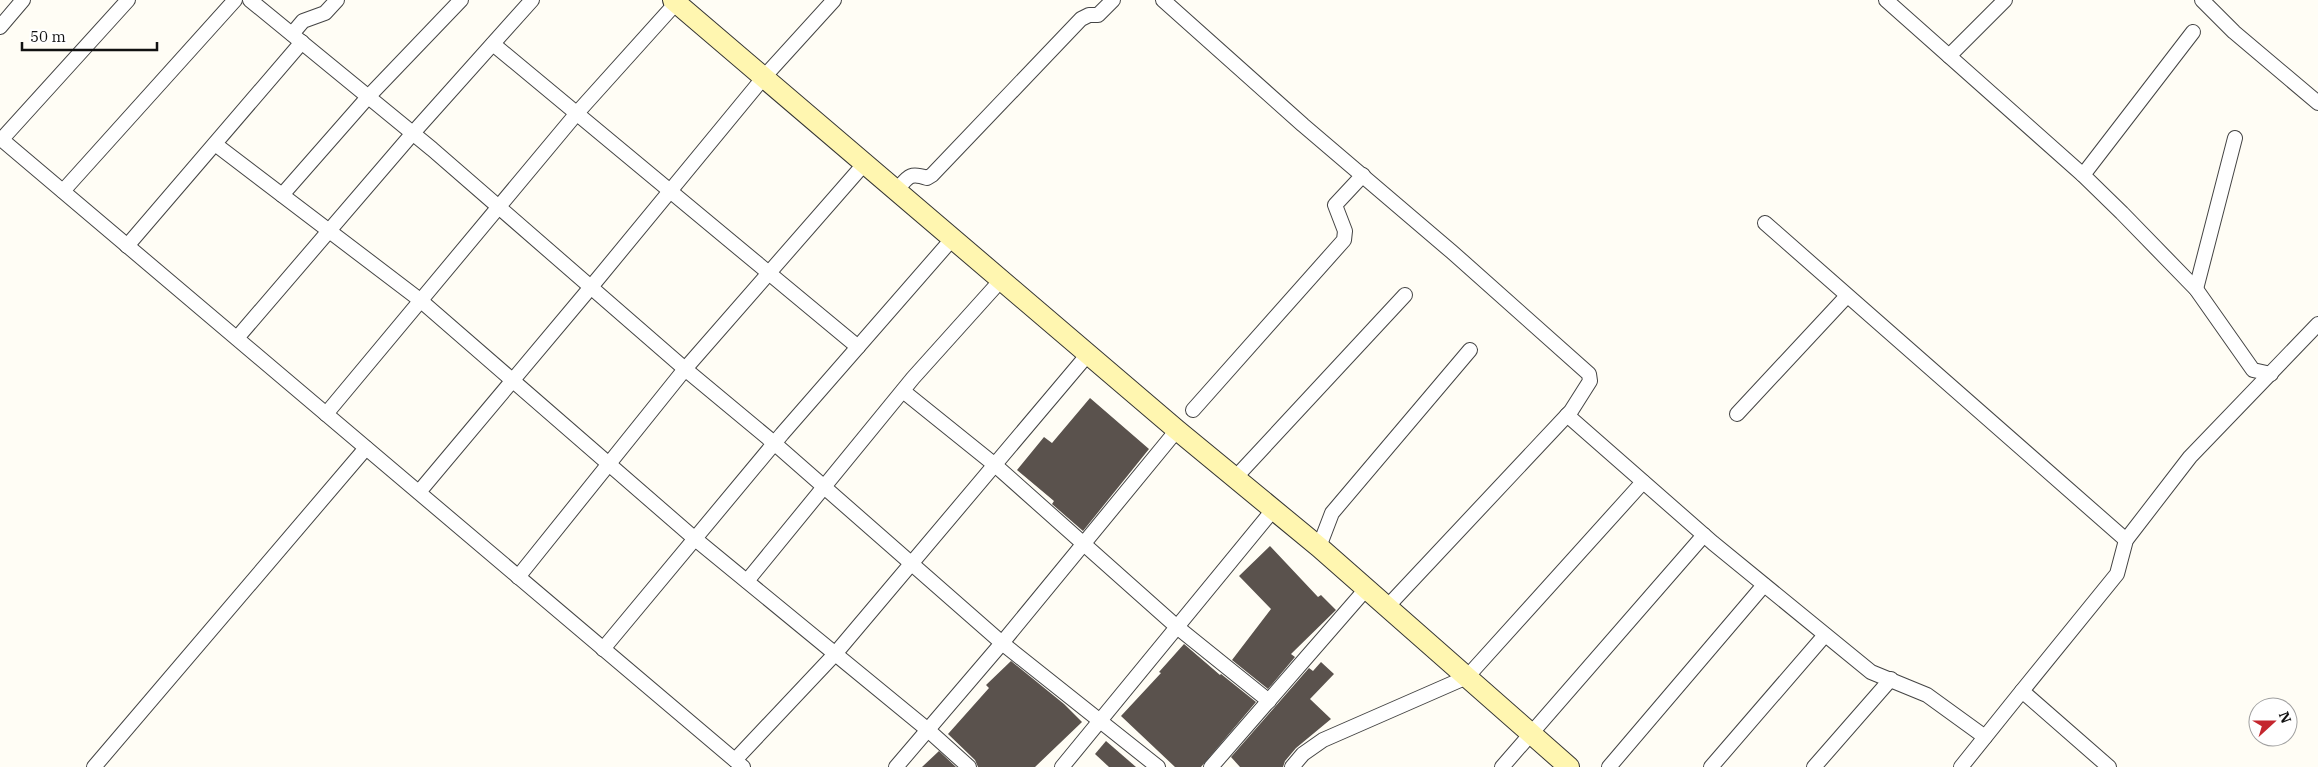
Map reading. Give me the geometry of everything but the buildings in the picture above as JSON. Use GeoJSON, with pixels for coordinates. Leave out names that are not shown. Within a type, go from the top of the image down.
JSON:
{"type":"FeatureCollection","features":[{"type":"Feature","properties":{"kind":"street"},"geometry":{"type":"LineString","coordinates":[[0,27],[23,0]]}},
{"type":"Feature","properties":{"kind":"street"},"geometry":{"type":"LineString","coordinates":[[128,0],[1,139],[739,763],[835,654],[1089,353]]}},
{"type":"Feature","properties":{"kind":"street"},"geometry":{"type":"LineString","coordinates":[[63,191],[235,0]]}},
{"type":"Feature","properties":{"kind":"street"},"geometry":{"type":"LineString","coordinates":[[250,0],[498,206],[685,369],[825,487],[1002,643],[1158,767]]}},
{"type":"Feature","properties":{"kind":"street"},"geometry":{"type":"LineString","coordinates":[[127,246],[215,144],[297,38],[304,20],[325,13],[336,0]]}},
{"type":"Feature","properties":{"kind":"street"},"geometry":{"type":"LineString","coordinates":[[282,194],[368,97],[461,0]]}},
{"type":"Feature","properties":{"kind":"street"},"geometry":{"type":"LineString","coordinates":[[236,338],[532,0]]}},
{"type":"Feature","properties":{"kind":"street"},"geometry":{"type":"LineString","coordinates":[[419,492],[591,288],[764,77],[834,0]]}},
{"type":"Feature","properties":{"kind":"street"},"geometry":{"type":"LineString","coordinates":[[897,190],[909,176],[916,174],[927,178],[932,175],[1081,19],[1089,15],[1098,16],[1114,0]]}},
{"type":"Feature","properties":{"kind":"street"},"geometry":{"type":"LineString","coordinates":[[1163,0],[1303,125],[1452,252],[1589,374],[1590,381],[1567,415],[1387,607]]}},
{"type":"Feature","properties":{"kind":"street"},"geometry":{"type":"LineString","coordinates":[[1886,0],[2083,174],[2196,289],[2253,370],[2271,374]]}},
{"type":"Feature","properties":{"kind":"street"},"geometry":{"type":"LineString","coordinates":[[1949,56],[2004,0]]}},
{"type":"Feature","properties":{"kind":"street"},"geometry":{"type":"LineString","coordinates":[[2202,0],[2234,32],[2318,103]]}},
{"type":"Feature","properties":{"kind":"street"},"geometry":{"type":"LineString","coordinates":[[326,414],[498,206],[675,1],[1177,430],[1319,547],[1569,767]]}},
{"type":"Feature","properties":{"kind":"street"},"geometry":{"type":"LineString","coordinates":[[2083,174],[2193,32]]}},
{"type":"Feature","properties":{"kind":"street"},"geometry":{"type":"LineString","coordinates":[[493,44],[858,347]]}},
{"type":"Feature","properties":{"kind":"street"},"geometry":{"type":"LineString","coordinates":[[2196,289],[2235,138]]}},
{"type":"Feature","properties":{"kind":"street"},"geometry":{"type":"LineString","coordinates":[[215,144],[420,300],[514,379],[694,538],[928,730],[969,767]]}},
{"type":"Feature","properties":{"kind":"street"},"geometry":{"type":"LineString","coordinates":[[518,577],[685,369],[865,164]]}},
{"type":"Feature","properties":{"kind":"street"},"geometry":{"type":"LineString","coordinates":[[1193,410],[1344,240],[1345,231],[1335,205],[1362,175]]}},
{"type":"Feature","properties":{"kind":"street"},"geometry":{"type":"LineString","coordinates":[[1765,223],[1846,297],[2126,540]]}},
{"type":"Feature","properties":{"kind":"street"},"geometry":{"type":"LineString","coordinates":[[603,649],[774,443],[953,238]]}},
{"type":"Feature","properties":{"kind":"street"},"geometry":{"type":"LineString","coordinates":[[747,581],[903,391],[1002,279]]}},
{"type":"Feature","properties":{"kind":"street"},"geometry":{"type":"LineString","coordinates":[[1235,478],[1404,295]]}},
{"type":"Feature","properties":{"kind":"street"},"geometry":{"type":"LineString","coordinates":[[1737,414],[1846,297]]}},
{"type":"Feature","properties":{"kind":"street"},"geometry":{"type":"LineString","coordinates":[[1961,767],[2117,574],[2126,540],[2190,456],[2318,324]]}},
{"type":"Feature","properties":{"kind":"street"},"geometry":{"type":"LineString","coordinates":[[1319,547],[1332,513],[1470,350]]}},
{"type":"Feature","properties":{"kind":"street"},"geometry":{"type":"LineString","coordinates":[[903,391],[995,465],[1177,627],[1269,701]]}},
{"type":"Feature","properties":{"kind":"street"},"geometry":{"type":"LineString","coordinates":[[1567,415],[1704,535],[1871,672],[1891,678],[1927,695],[1985,738]]}},
{"type":"Feature","properties":{"kind":"street"},"geometry":{"type":"LineString","coordinates":[[896,767],[1002,643],[1177,430]]}},
{"type":"Feature","properties":{"kind":"street"},"geometry":{"type":"LineString","coordinates":[[94,767],[366,448]]}},
{"type":"Feature","properties":{"kind":"street"},"geometry":{"type":"LineString","coordinates":[[1292,767],[1303,754],[1323,740],[1467,677],[1642,482]]}},
{"type":"Feature","properties":{"kind":"street"},"geometry":{"type":"LineString","coordinates":[[1062,767],[1273,510]]}},
{"type":"Feature","properties":{"kind":"street"},"geometry":{"type":"LineString","coordinates":[[1502,767],[1704,535]]}},
{"type":"Feature","properties":{"kind":"street"},"geometry":{"type":"LineString","coordinates":[[1610,767],[1764,585]]}},
{"type":"Feature","properties":{"kind":"street"},"geometry":{"type":"LineString","coordinates":[[1211,767],[1366,589]]}},
{"type":"Feature","properties":{"kind":"street"},"geometry":{"type":"LineString","coordinates":[[1711,767],[1825,635]]}},
{"type":"Feature","properties":{"kind":"street"},"geometry":{"type":"LineString","coordinates":[[1814,767],[1891,678]]}},
{"type":"Feature","properties":{"kind":"street"},"geometry":{"type":"LineString","coordinates":[[2022,691],[2109,767]]}}]}
